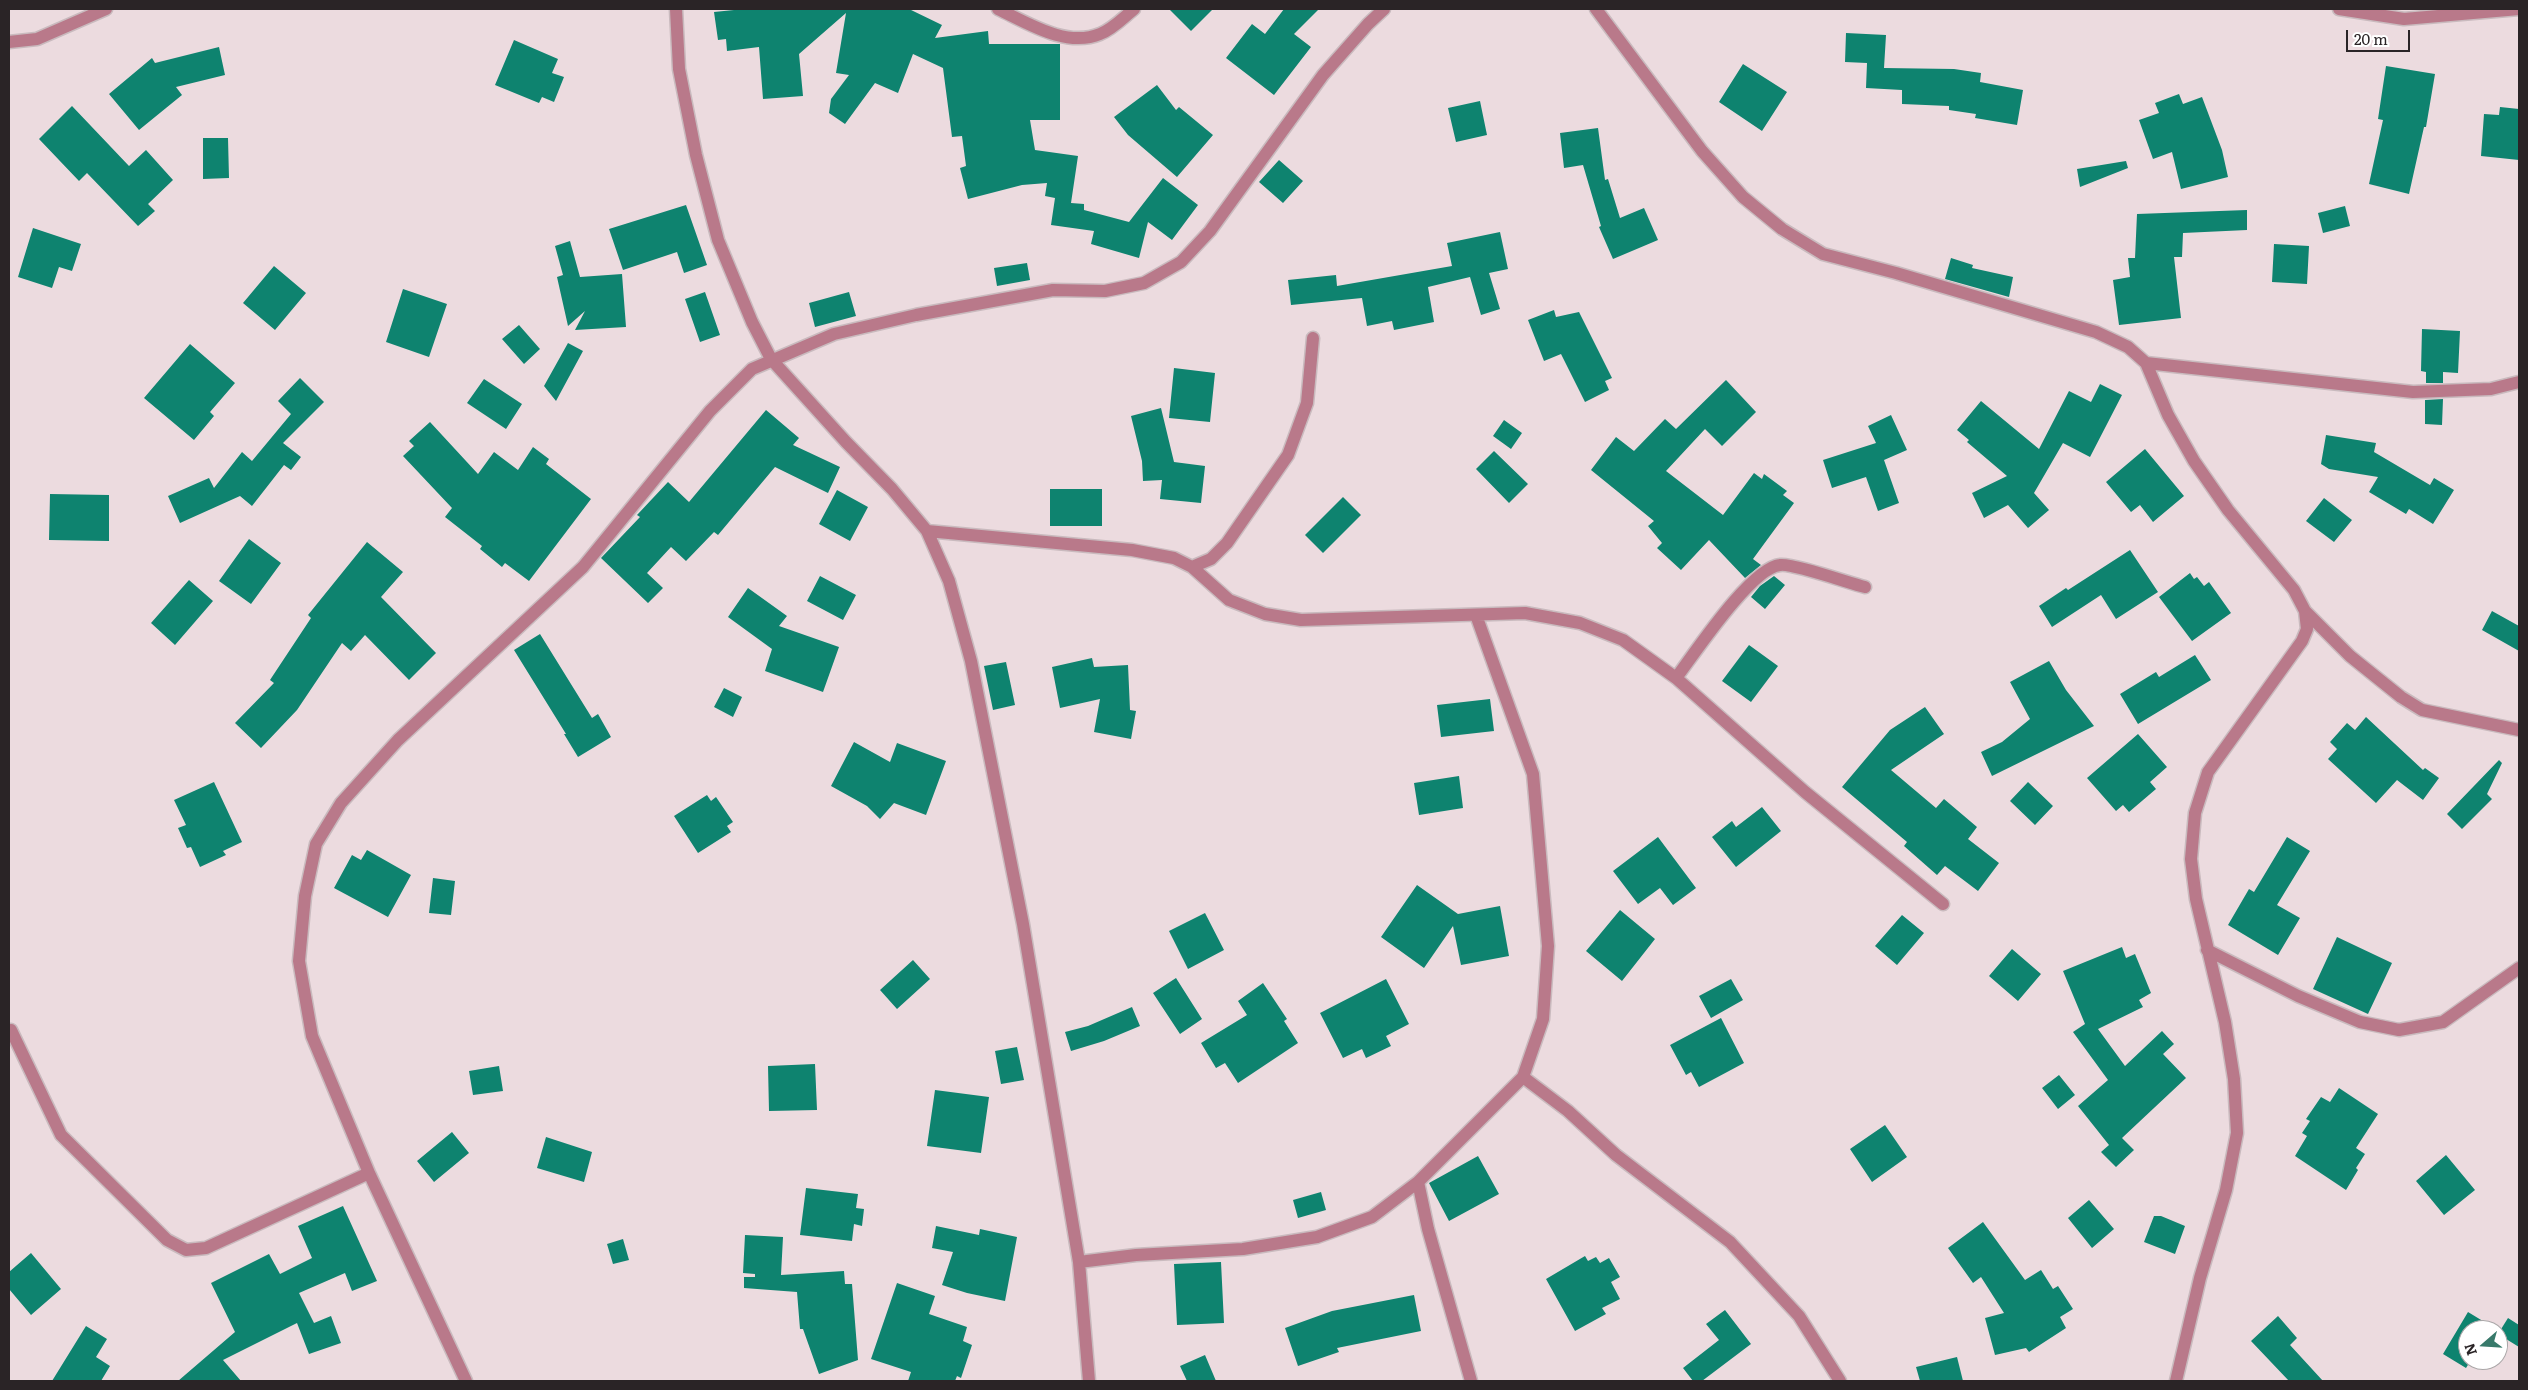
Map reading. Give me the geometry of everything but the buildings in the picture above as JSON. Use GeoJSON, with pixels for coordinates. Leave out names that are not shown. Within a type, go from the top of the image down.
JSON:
{"type":"FeatureCollection","features":[{"type":"Feature","properties":{"kind":"street"},"geometry":{"type":"LineString","coordinates":[[9,42],[37,39],[106,9]]}},
{"type":"Feature","properties":{"kind":"street"},"geometry":{"type":"LineString","coordinates":[[676,9],[681,78],[696,155],[716,230],[752,322],[772,359],[846,442],[892,489],[927,531],[949,581],[973,671],[1024,924],[1079,1262],[1089,1381]]}},
{"type":"Feature","properties":{"kind":"street"},"geometry":{"type":"LineString","coordinates":[[998,9],[1052,34],[1078,38],[1100,34],[1134,9]]}},
{"type":"Feature","properties":{"kind":"street"},"geometry":{"type":"LineString","coordinates":[[466,1381],[369,1173],[312,1036],[299,961],[305,896],[316,844],[341,803],[398,740],[583,567],[733,385],[752,369],[834,334],[916,315],[1053,290],[1105,291],[1144,283],[1181,262],[1210,231],[1323,75],[1368,24],[1384,9]]}},
{"type":"Feature","properties":{"kind":"street"},"geometry":{"type":"LineString","coordinates":[[1596,9],[1702,151],[1743,197],[1782,229],[1823,254],[1896,273],[2096,332],[2128,347],[2146,363],[2168,415],[2194,461],[2228,510],[2294,590],[2305,611],[2350,656],[2401,697],[2422,710],[2519,730]]}},
{"type":"Feature","properties":{"kind":"street"},"geometry":{"type":"LineString","coordinates":[[2339,9],[2404,19],[2519,9]]}},
{"type":"Feature","properties":{"kind":"street"},"geometry":{"type":"LineString","coordinates":[[1192,567],[1211,559],[1227,543],[1288,455],[1307,403],[1313,338]]}},
{"type":"Feature","properties":{"kind":"street"},"geometry":{"type":"LineString","coordinates":[[2146,363],[2413,392],[2491,389],[2519,382]]}},
{"type":"Feature","properties":{"kind":"street"},"geometry":{"type":"LineString","coordinates":[[927,531],[1132,550],[1174,558],[1192,567],[1230,600],[1265,614],[1301,620],[1525,613],[1580,623],[1623,640],[1676,678],[1805,792],[1943,904]]}},
{"type":"Feature","properties":{"kind":"street"},"geometry":{"type":"LineString","coordinates":[[1676,678],[1731,604],[1766,569],[1781,564],[1865,587]]}},
{"type":"Feature","properties":{"kind":"street"},"geometry":{"type":"LineString","coordinates":[[2176,1381],[2200,1278],[2226,1190],[2237,1133],[2234,1079],[2225,1022],[2196,899],[2191,859],[2195,812],[2208,772],[2302,641],[2307,629],[2305,611]]}},
{"type":"Feature","properties":{"kind":"street"},"geometry":{"type":"LineString","coordinates":[[1079,1262],[1243,1249],[1317,1237],[1372,1217],[1418,1182],[1523,1077],[1543,1018],[1548,946],[1534,774],[1476,615]]}},
{"type":"Feature","properties":{"kind":"street"},"geometry":{"type":"LineString","coordinates":[[2207,950],[2298,996],[2360,1022],[2400,1030],[2444,1022],[2519,968]]}},
{"type":"Feature","properties":{"kind":"street"},"geometry":{"type":"LineString","coordinates":[[11,1030],[61,1135],[167,1240],[186,1250],[206,1248],[369,1173]]}},
{"type":"Feature","properties":{"kind":"street"},"geometry":{"type":"LineString","coordinates":[[1523,1077],[1568,1111],[1616,1155],[1730,1242],[1799,1316],[1840,1381]]}},
{"type":"Feature","properties":{"kind":"street"},"geometry":{"type":"LineString","coordinates":[[1418,1182],[1428,1229],[1471,1381]]}}]}
